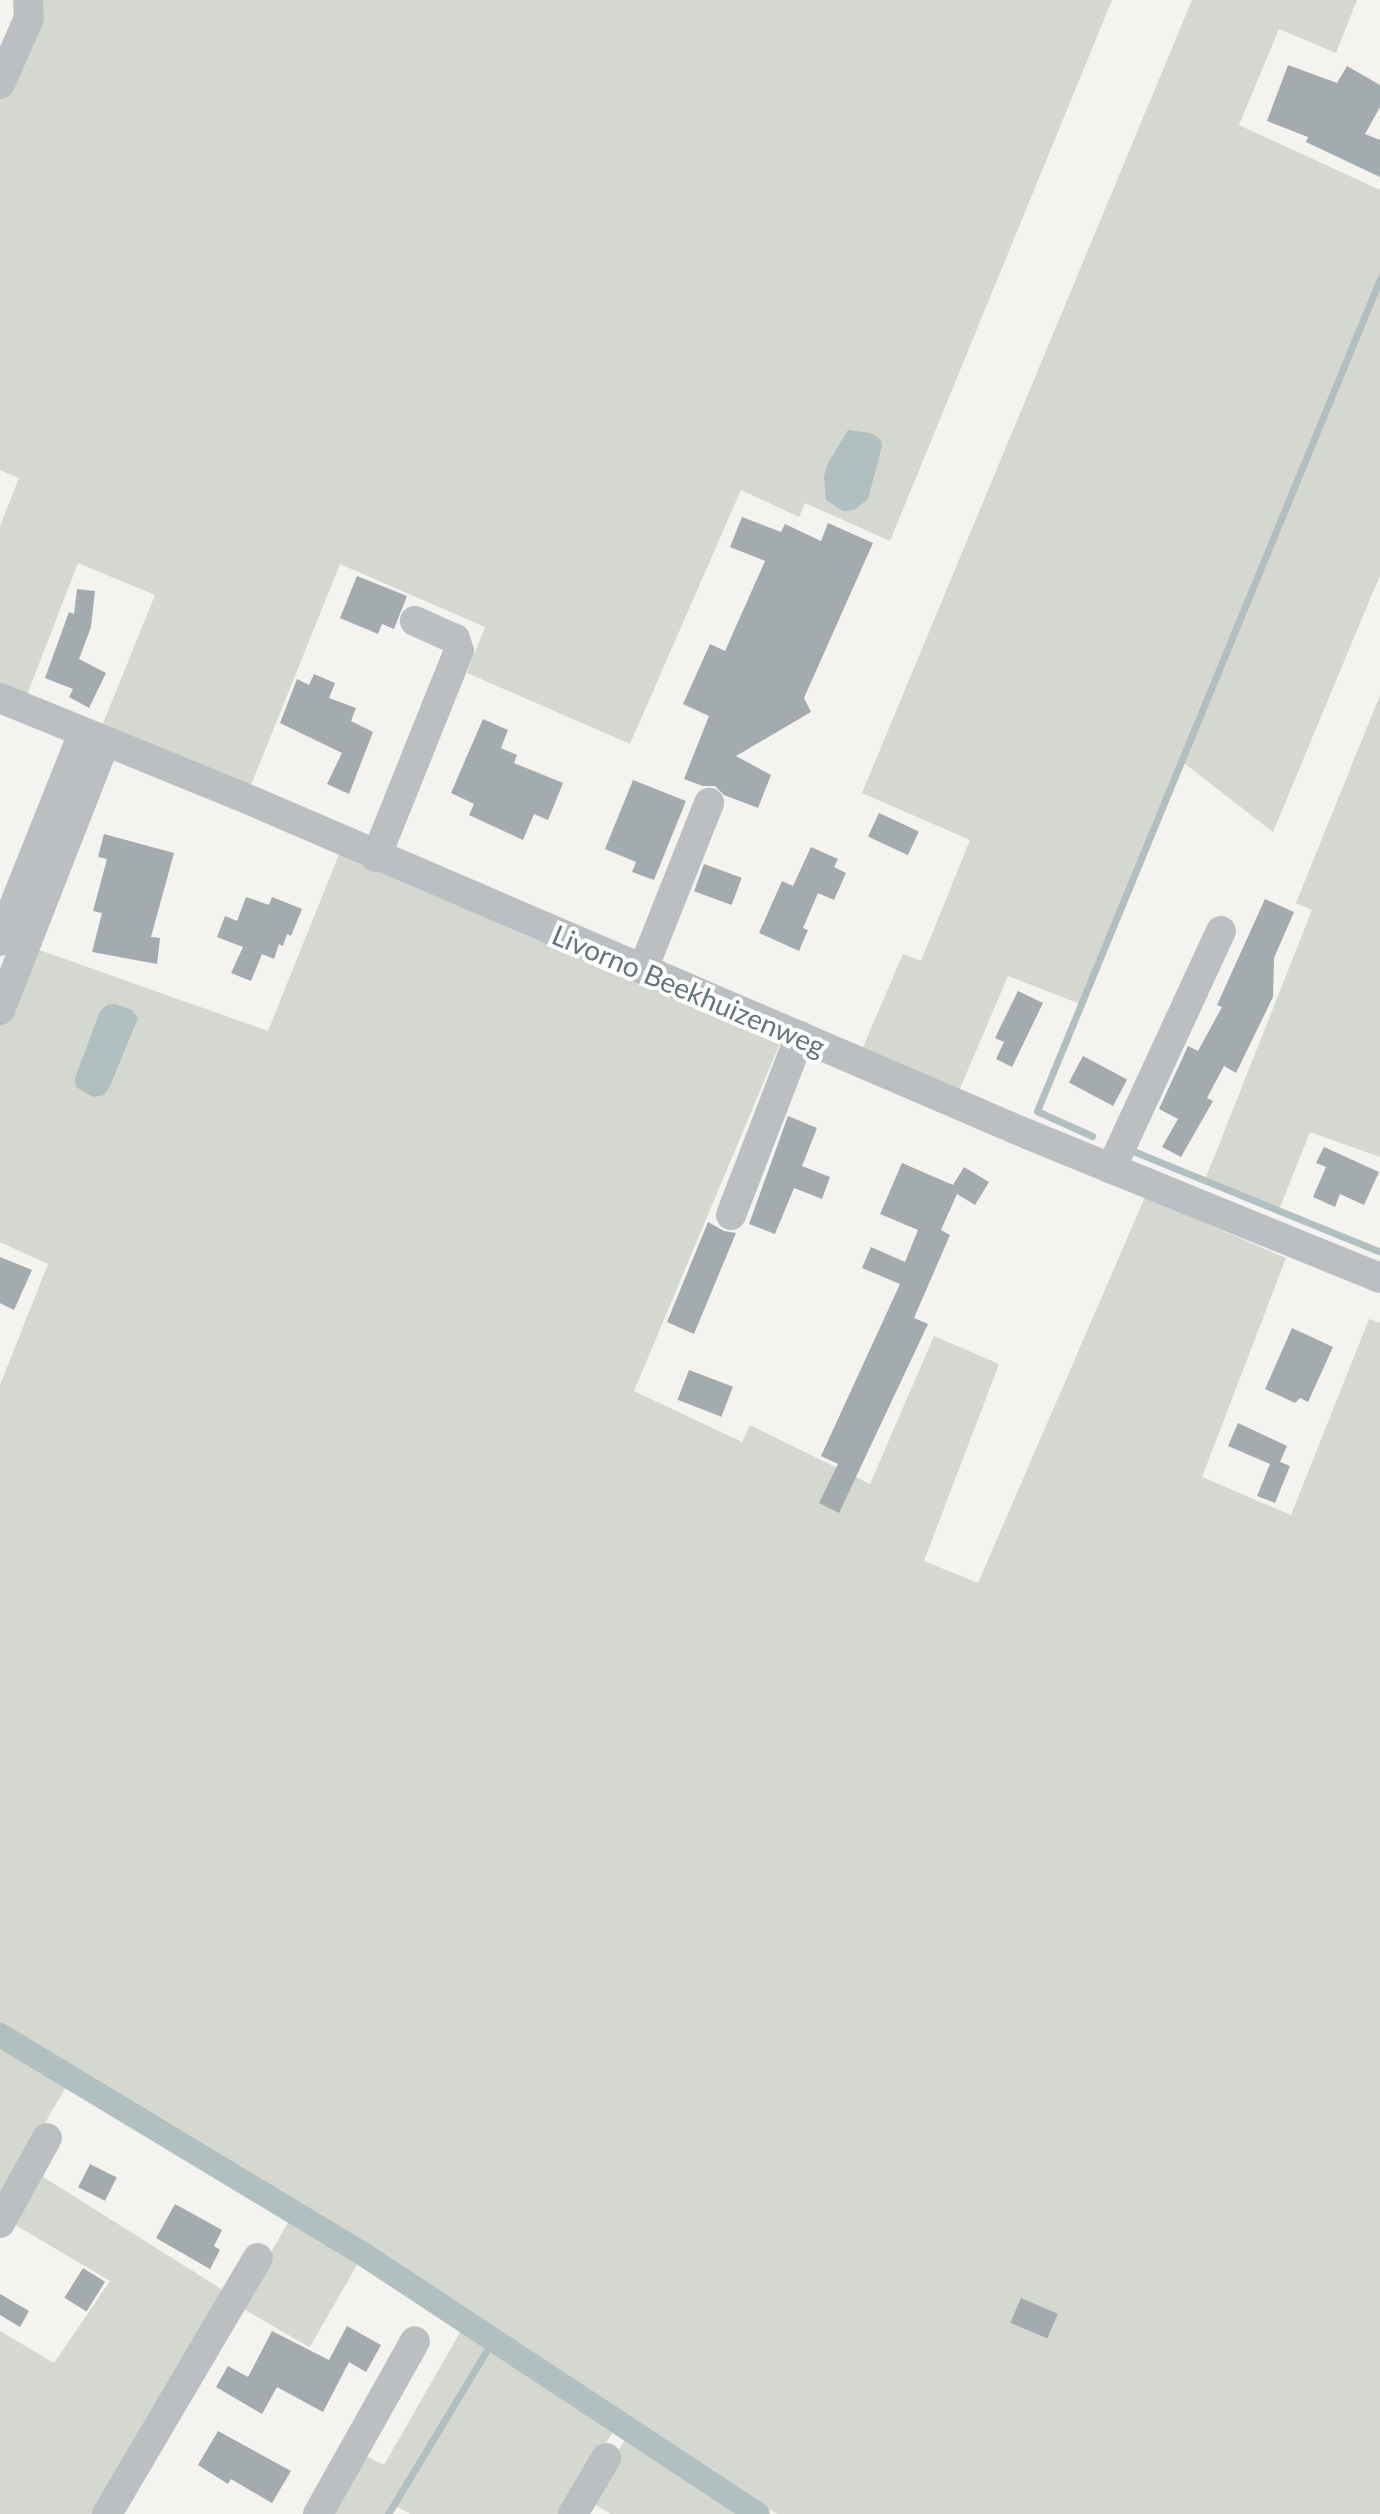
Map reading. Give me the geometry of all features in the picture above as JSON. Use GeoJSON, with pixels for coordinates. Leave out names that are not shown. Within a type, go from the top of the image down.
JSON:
{"type":"FeatureCollection","features":[{"type":"Feature","properties":{"kind":"street"},"geometry":{"type":"LineString","coordinates":[[0,84],[29,18],[28,0]]}},
{"type":"Feature","properties":{"kind":"street"},"geometry":{"type":"LineString","coordinates":[[376,857],[459,651],[455,639],[415,621]]}},
{"type":"Feature","properties":{"kind":"street","name":"Livorno Beekhuizenweg"},"geometry":{"type":"LineString","coordinates":[[0,698],[238,795],[376,857],[1111,1169],[1380,1278]]}},
{"type":"Feature","properties":{"kind":"street"},"geometry":{"type":"LineString","coordinates":[[0,941],[94,738]]}},
{"type":"Feature","properties":{"kind":"street"},"geometry":{"type":"LineString","coordinates":[[0,1010],[94,738]]}},
{"type":"Feature","properties":{"kind":"street"},"geometry":{"type":"LineString","coordinates":[[643,969],[709,803]]}},
{"type":"Feature","properties":{"kind":"street"},"geometry":{"type":"LineString","coordinates":[[1111,1169],[1221,931]]}},
{"type":"Feature","properties":{"kind":"street"},"geometry":{"type":"LineString","coordinates":[[731,1215],[800,1036]]}},
{"type":"Feature","properties":{"kind":"street"},"geometry":{"type":"LineString","coordinates":[[0,2223],[47,2138]]}},
{"type":"Feature","properties":{"kind":"street"},"geometry":{"type":"LineString","coordinates":[[107,2514],[258,2258]]}},
{"type":"Feature","properties":{"kind":"street"},"geometry":{"type":"LineString","coordinates":[[318,2514],[415,2341]]}},
{"type":"Feature","properties":{"kind":"street"},"geometry":{"type":"LineString","coordinates":[[573,2514],[606,2458]]}},
{"type":"Feature","properties":{"kind":"shaded area"},"geometry":{"type":"Polygon","coordinates":[[[41,0],[1112,0],[890,541],[805,503],[799,517],[741,490],[630,744],[467,673],[485,627],[340,564],[249,790],[100,731],[155,595],[78,563],[25,700],[0,690],[0,526],[19,478],[0,470],[0,96],[41,0]]]}},
{"type":"Feature","properties":{"kind":"shaded area"},"geometry":{"type":"Polygon","coordinates":[[[1192,0],[1357,0],[1336,53],[1279,29],[1239,125],[1380,190],[1380,575],[1273,832],[1180,760],[1080,1004],[1008,976],[958,1093],[860,1054],[903,954],[921,961],[970,840],[862,793],[1192,0]]]}},
{"type":"Feature","properties":{"kind":"shaded area"},"geometry":{"type":"Polygon","coordinates":[[[848,430],[871,433],[881,440],[882,446],[868,499],[854,510],[843,511],[826,500],[824,477],[827,465],[848,430]]]}},
{"type":"Feature","properties":{"kind":"shaded area"},"geometry":{"type":"Polygon","coordinates":[[[1380,695],[1380,1157],[1310,1132],[1279,1210],[1205,1180],[1312,910],[1296,903],[1380,695]]]}},
{"type":"Feature","properties":{"kind":"shaded area"},"geometry":{"type":"Polygon","coordinates":[[[340,852],[783,1036],[634,1391],[742,1442],[750,1425],[870,1484],[934,1336],[999,1364],[924,1561],[978,1583],[1145,1197],[1286,1258],[1202,1477],[1291,1515],[1369,1319],[1380,1323],[1380,2514],[777,2514],[617,2414],[368,2248],[0,2027],[0,1385],[48,1264],[0,1242],[0,1018],[28,946],[268,1031],[340,852]]]}},
{"type":"Feature","properties":{"kind":"shaded area"},"geometry":{"type":"Polygon","coordinates":[[[115,1004],[132,1010],[138,1018],[110,1086],[104,1095],[93,1097],[76,1087],[75,1078],[100,1011],[107,1005],[115,1004]]]}},
{"type":"Feature","properties":{"kind":"shaded area"},"geometry":{"type":"Polygon","coordinates":[[[0,2035],[71,2078],[0,2201],[0,2035]]]}},
{"type":"Feature","properties":{"kind":"shaded area"},"geometry":{"type":"Polygon","coordinates":[[[37,2173],[226,2292],[99,2514],[0,2514],[0,2331],[54,2363],[110,2281],[12,2223],[37,2173]]]}},
{"type":"Feature","properties":{"kind":"shaded area"},"geometry":{"type":"Polygon","coordinates":[[[293,2214],[363,2254],[310,2347],[240,2307],[293,2214]]]}},
{"type":"Feature","properties":{"kind":"shaded area"},"geometry":{"type":"Polygon","coordinates":[[[466,2322],[618,2423],[564,2514],[410,2514],[394,2505],[388,2514],[326,2514],[360,2453],[384,2465],[466,2322]]]}},
{"type":"Feature","properties":{"kind":"shaded area"},"geometry":{"type":"Polygon","coordinates":[[[630,2431],[758,2514],[611,2514],[589,2501],[630,2431]]]}},
{"type":"Feature","properties":{"kind":"building"},"geometry":{"type":"Polygon","coordinates":[[[1288,65],[1337,83],[1347,66],[1380,85],[1380,107],[1365,134],[1380,140],[1380,177],[1306,142],[1308,137],[1267,121],[1288,65]]]}},
{"type":"Feature","properties":{"kind":"building"},"geometry":{"type":"Polygon","coordinates":[[[742,517],[781,532],[785,524],[821,541],[828,523],[873,543],[804,698],[811,712],[736,756],[771,775],[758,808],[724,795],[715,786],[703,786],[684,779],[709,716],[683,704],[710,644],[725,651],[765,561],[730,547],[742,517]]]}},
{"type":"Feature","properties":{"kind":"building"},"geometry":{"type":"Polygon","coordinates":[[[357,576],[407,596],[394,629],[382,624],[378,634],[340,618],[357,576]]]}},
{"type":"Feature","properties":{"kind":"building"},"geometry":{"type":"Polygon","coordinates":[[[77,589],[95,591],[91,627],[79,659],[106,673],[89,708],[69,697],[73,689],[45,678],[69,612],[74,614],[77,589]]]}},
{"type":"Feature","properties":{"kind":"building"},"geometry":{"type":"Polygon","coordinates":[[[314,674],[335,683],[329,698],[356,708],[351,721],[373,732],[349,794],[327,784],[342,753],[280,723],[297,679],[309,685],[314,674]]]}},
{"type":"Feature","properties":{"kind":"building"},"geometry":{"type":"Polygon","coordinates":[[[483,719],[508,730],[501,748],[517,755],[514,763],[563,783],[548,820],[534,814],[523,840],[469,815],[474,804],[451,793],[483,719]]]}},
{"type":"Feature","properties":{"kind":"building"},"geometry":{"type":"Polygon","coordinates":[[[633,780],[686,801],[654,880],[632,872],[636,862],[605,849],[633,780]]]}},
{"type":"Feature","properties":{"kind":"building"},"geometry":{"type":"Polygon","coordinates":[[[879,813],[919,832],[908,855],[868,837],[879,813]]]}},
{"type":"Feature","properties":{"kind":"building"},"geometry":{"type":"Polygon","coordinates":[[[104,834],[174,853],[151,937],[160,938],[157,964],[92,952],[102,913],[93,911],[107,859],[98,857],[104,834]]]}},
{"type":"Feature","properties":{"kind":"building"},"geometry":{"type":"Polygon","coordinates":[[[811,847],[838,859],[834,867],[846,873],[834,900],[818,893],[803,928],[808,930],[799,951],[759,933],[782,881],[793,886],[811,847]]]}},
{"type":"Feature","properties":{"kind":"building"},"geometry":{"type":"Polygon","coordinates":[[[704,864],[742,878],[732,905],[694,891],[704,864]]]}},
{"type":"Feature","properties":{"kind":"building"},"geometry":{"type":"Polygon","coordinates":[[[246,897],[269,905],[272,897],[302,909],[291,936],[287,934],[283,946],[279,944],[274,959],[262,954],[251,981],[231,973],[243,947],[217,937],[225,916],[237,921],[246,897]]]}},
{"type":"Feature","properties":{"kind":"building"},"geometry":{"type":"Polygon","coordinates":[[[1265,899],[1294,912],[1274,958],[1273,997],[1236,1073],[1224,1066],[1207,1098],[1213,1101],[1181,1157],[1162,1147],[1178,1119],[1159,1109],[1188,1046],[1198,1051],[1222,1007],[1217,1005],[1265,899]]]}},
{"type":"Feature","properties":{"kind":"building"},"geometry":{"type":"Polygon","coordinates":[[[1018,991],[1043,1003],[1012,1067],[996,1059],[1004,1042],[995,1038],[1018,991]]]}},
{"type":"Feature","properties":{"kind":"building"},"geometry":{"type":"Polygon","coordinates":[[[1083,1056],[1127,1079],[1113,1106],[1069,1082],[1083,1056]]]}},
{"type":"Feature","properties":{"kind":"building"},"geometry":{"type":"Polygon","coordinates":[[[788,1116],[817,1128],[802,1166],[830,1177],[822,1199],[794,1188],[775,1234],[749,1224],[788,1116]]]}},
{"type":"Feature","properties":{"kind":"building"},"geometry":{"type":"Polygon","coordinates":[[[1324,1147],[1379,1172],[1364,1205],[1340,1194],[1335,1207],[1313,1197],[1326,1167],[1316,1163],[1324,1147]]]}},
{"type":"Feature","properties":{"kind":"building"},"geometry":{"type":"Polygon","coordinates":[[[902,1163],[953,1185],[964,1167],[989,1182],[975,1205],[957,1194],[941,1230],[950,1235],[914,1318],[928,1324],[839,1513],[819,1503],[838,1464],[821,1456],[900,1284],[862,1268],[871,1247],[905,1262],[918,1230],[880,1214],[902,1163]]]}},
{"type":"Feature","properties":{"kind":"building"},"geometry":{"type":"Polygon","coordinates":[[[708,1222],[724,1231],[736,1233],[694,1334],[667,1322],[708,1222]]]}},
{"type":"Feature","properties":{"kind":"building"},"geometry":{"type":"Polygon","coordinates":[[[0,1257],[32,1270],[14,1310],[0,1303],[0,1257]]]}},
{"type":"Feature","properties":{"kind":"building"},"geometry":{"type":"Polygon","coordinates":[[[1292,1328],[1333,1347],[1308,1402],[1300,1398],[1295,1403],[1265,1389],[1292,1328]]]}},
{"type":"Feature","properties":{"kind":"building"},"geometry":{"type":"Polygon","coordinates":[[[689,1370],[733,1387],[721,1417],[678,1400],[689,1370]]]}},
{"type":"Feature","properties":{"kind":"building"},"geometry":{"type":"Polygon","coordinates":[[[1238,1423],[1287,1446],[1280,1462],[1290,1466],[1275,1503],[1257,1496],[1270,1464],[1228,1446],[1238,1423]]]}},
{"type":"Feature","properties":{"kind":"building"},"geometry":{"type":"Polygon","coordinates":[[[90,2164],[117,2178],[105,2201],[78,2187],[90,2164]]]}},
{"type":"Feature","properties":{"kind":"building"},"geometry":{"type":"Polygon","coordinates":[[[175,2204],[222,2230],[214,2246],[220,2250],[210,2269],[156,2238],[175,2204]]]}},
{"type":"Feature","properties":{"kind":"building"},"geometry":{"type":"Polygon","coordinates":[[[83,2268],[105,2282],[87,2311],[64,2298],[83,2268]]]}},
{"type":"Feature","properties":{"kind":"building"},"geometry":{"type":"Polygon","coordinates":[[[0,2294],[29,2311],[20,2327],[0,2315],[0,2294]]]}},
{"type":"Feature","properties":{"kind":"building"},"geometry":{"type":"Polygon","coordinates":[[[1021,2298],[1058,2314],[1047,2338],[1010,2323],[1021,2298]]]}},
{"type":"Feature","properties":{"kind":"building"},"geometry":{"type":"Polygon","coordinates":[[[347,2326],[381,2345],[366,2372],[349,2362],[323,2412],[277,2387],[262,2414],[216,2387],[228,2366],[248,2377],[272,2331],[329,2360],[347,2326]]]}},
{"type":"Feature","properties":{"kind":"building"},"geometry":{"type":"Polygon","coordinates":[[[218,2431],[291,2471],[272,2503],[231,2479],[228,2484],[198,2465],[218,2431]]]}},
{"type":"Feature","properties":{"kind":"waterway"},"geometry":{"type":"LineString","coordinates":[[1092,1136],[1037,1111],[1380,279]]}},
{"type":"Feature","properties":{"kind":"waterway"},"geometry":{"type":"LineString","coordinates":[[1133,1151],[1380,1252]]}},
{"type":"Feature","properties":{"kind":"waterway"},"geometry":{"type":"LineString","coordinates":[[0,2035],[363,2254],[758,2514]]}},
{"type":"Feature","properties":{"kind":"waterway"},"geometry":{"type":"LineString","coordinates":[[388,2514],[493,2340]]}}]}
